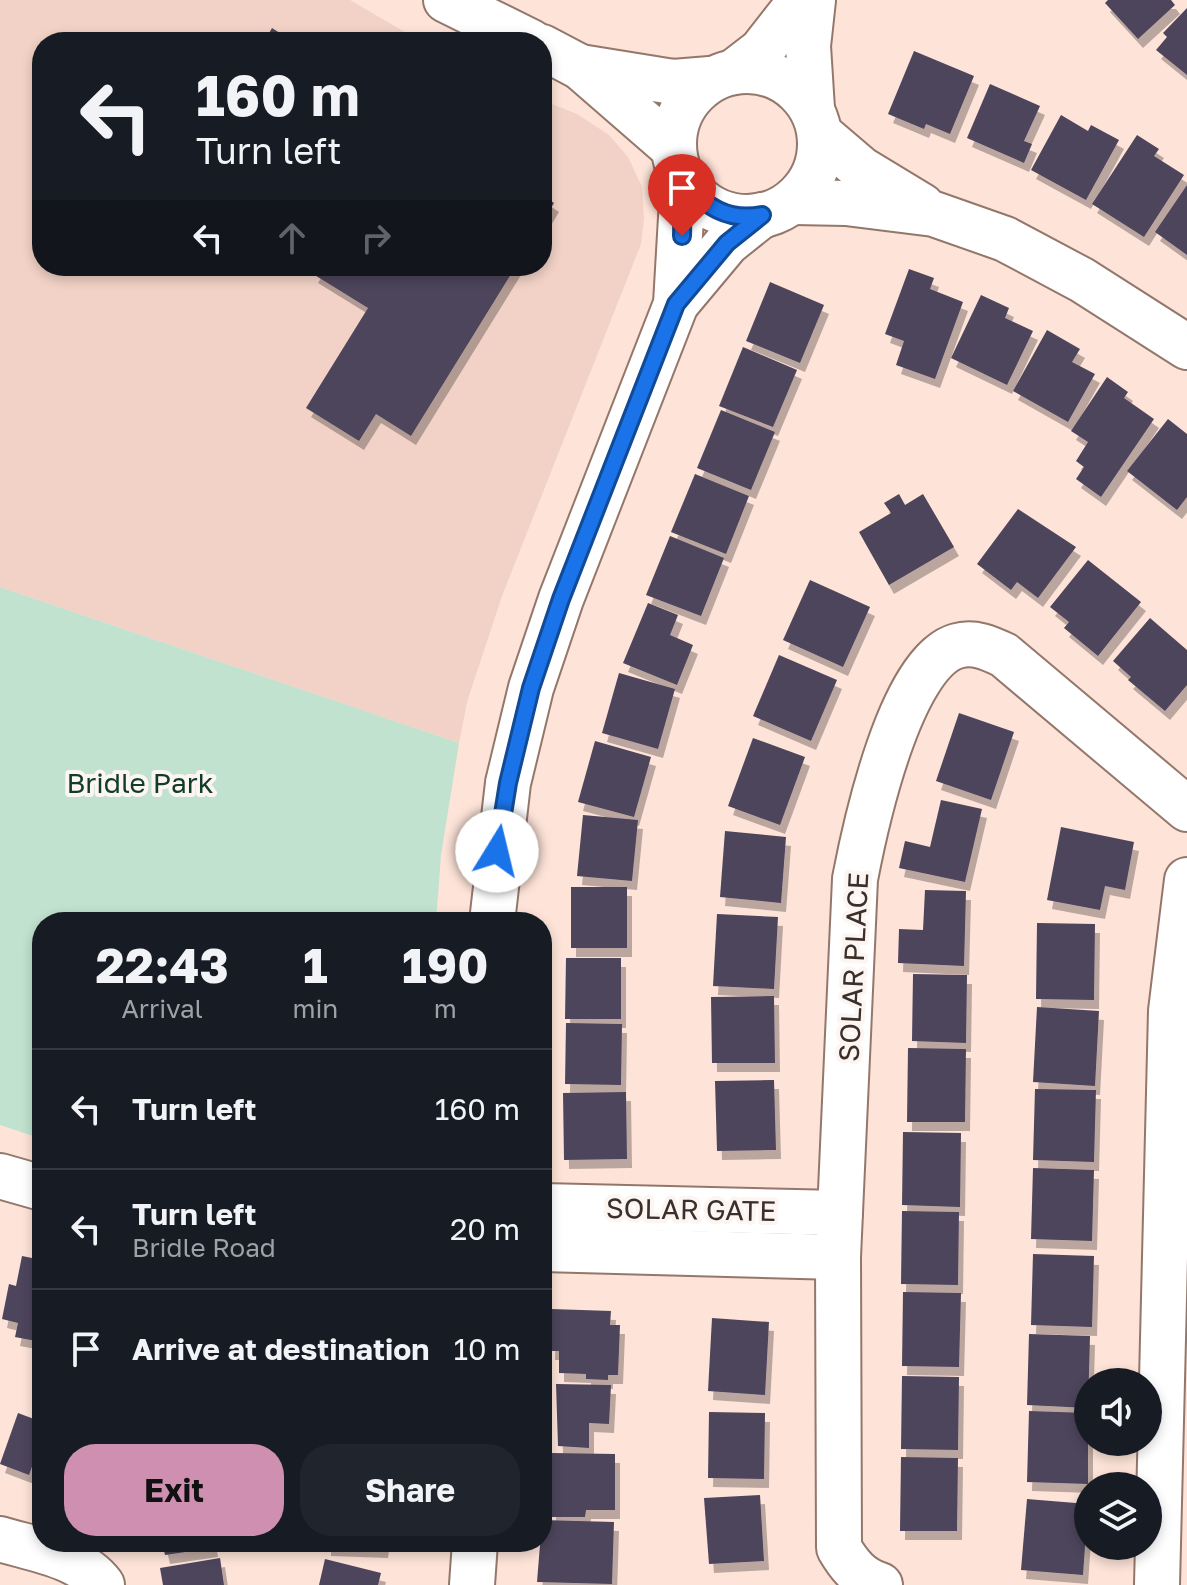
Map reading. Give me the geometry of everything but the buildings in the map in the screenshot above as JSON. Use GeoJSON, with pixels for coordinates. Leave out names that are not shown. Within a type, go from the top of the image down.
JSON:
{"type":"FeatureCollection","features":[{"type":"Feature","properties":{"kind":"street"},"geometry":{"type":"LineString","coordinates":[[446,0],[511,32]]}},
{"type":"Feature","properties":{"kind":"street"},"geometry":{"type":"LineString","coordinates":[[676,304],[679,114],[693,93],[761,51],[801,0]]}},
{"type":"Feature","properties":{"kind":"street"},"geometry":{"type":"LineString","coordinates":[[493,912],[508,783],[531,688],[561,599],[676,304],[727,243],[778,208],[813,177],[820,154],[808,46],[813,0]]}},
{"type":"Feature","properties":{"kind":"street"},"geometry":{"type":"LineString","coordinates":[[552,52],[580,67],[678,165],[708,208],[746,218],[778,208],[846,203],[934,214]]}},
{"type":"Feature","properties":{"kind":"street"},"geometry":{"type":"LineString","coordinates":[[580,67],[673,82],[751,70],[778,78],[803,97],[816,122],[861,169],[934,214],[1005,239],[1082,280],[1187,347]]}},
{"type":"Feature","properties":{"kind":"street","name":"SOLAR PLACE"},"geometry":{"type":"LineString","coordinates":[[880,1585],[867,1581],[849,1564],[839,1548],[838,1257],[855,879],[865,827],[889,747],[922,675],[938,656],[957,646],[982,645],[1004,655],[1187,809]]}},
{"type":"Feature","properties":{"kind":"street"},"geometry":{"type":"LineString","coordinates":[[1157,1585],[1171,1011],[1187,880]]}},
{"type":"Feature","properties":{"kind":"street"},"geometry":{"type":"LineString","coordinates":[[0,1176],[32,1185]]}},
{"type":"Feature","properties":{"kind":"street","name":"SOLAR GATE"},"geometry":{"type":"LineString","coordinates":[[552,1206],[840,1213]]}},
{"type":"Feature","properties":{"kind":"street","name":"SOLAR GATE"},"geometry":{"type":"LineString","coordinates":[[552,1249],[838,1257]]}},
{"type":"Feature","properties":{"kind":"street"},"geometry":{"type":"LineString","coordinates":[[0,1539],[32,1549]]}},
{"type":"Feature","properties":{"kind":"street"},"geometry":{"type":"LineString","coordinates":[[41,1552],[89,1570],[102,1585]]}},
{"type":"Feature","properties":{"kind":"street"},"geometry":{"type":"LineString","coordinates":[[472,1585],[474,1552]]}},
{"type":"Feature","properties":{"kind":"shaded area"},"geometry":{"type":"Polygon","coordinates":[[[0,0],[350,0],[405,32],[32,32],[32,276],[552,276],[552,104],[577,114],[609,135],[628,157],[642,187],[644,218],[641,244],[502,596],[467,702],[459,743],[0,587],[0,0]]]}},
{"type":"Feature","properties":{"kind":"green space","name":"Bridle Park"},"geometry":{"type":"Polygon","coordinates":[[[0,587],[459,743],[441,855],[437,912],[32,912],[32,1136],[0,1125],[0,587]]]}},
{"type":"Feature","properties":{"kind":"route"},"geometry":{"type":"LineString","coordinates":[[497,851],[508,783],[531,688],[561,599],[676,304],[727,243],[762,215],[746,218],[708,208],[683,183],[682,236]]}}]}
